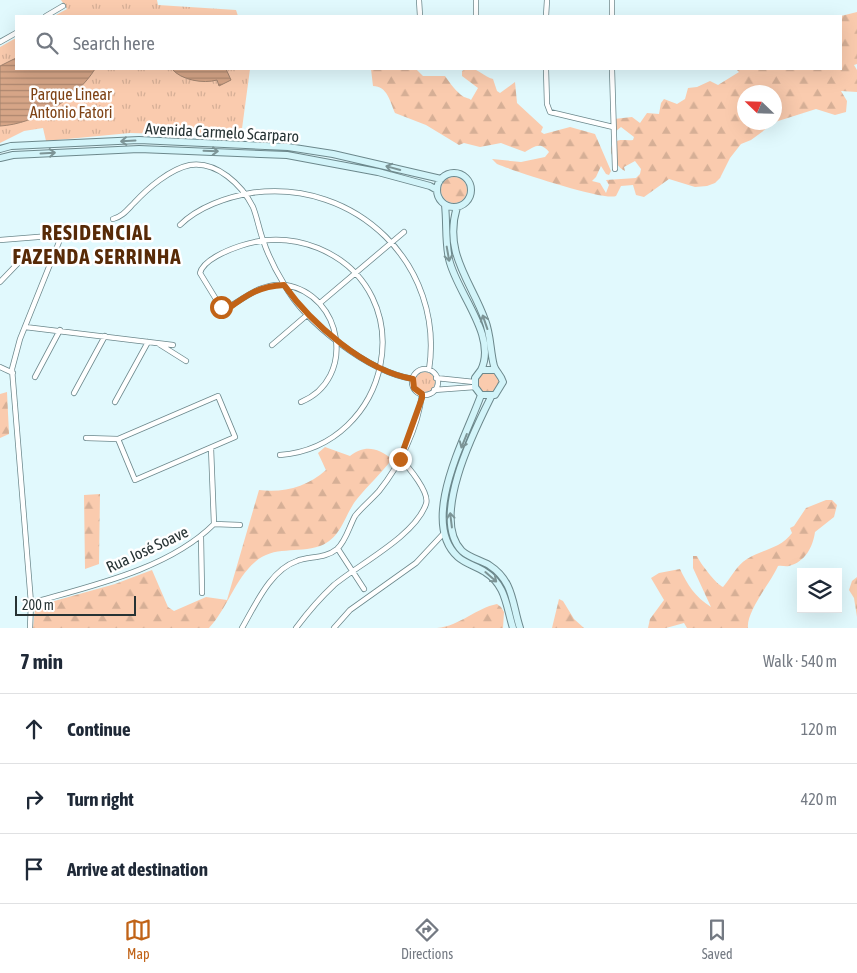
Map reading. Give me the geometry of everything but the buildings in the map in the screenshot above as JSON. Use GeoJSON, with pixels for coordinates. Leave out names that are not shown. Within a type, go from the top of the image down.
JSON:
{"type":"FeatureCollection","features":[{"type":"Feature","properties":{"kind":"main road","name":"Avenida Carmelo Scarparo"},"geometry":{"type":"LineString","coordinates":[[0,149],[11,146],[139,140],[288,147],[333,154],[440,179]]}},
{"type":"Feature","properties":{"kind":"main road","name":"Avenida Carmelo Scarparo"},"geometry":{"type":"LineString","coordinates":[[0,158],[13,155],[139,148],[287,156],[378,172],[430,186],[436,190]]}},
{"type":"Feature","properties":{"kind":"main road"},"geometry":{"type":"LineString","coordinates":[[451,173],[462,175],[470,184],[470,196],[462,205],[457,207],[445,205],[436,190],[440,179],[451,173]]}},
{"type":"Feature","properties":{"kind":"main road"},"geometry":{"type":"LineString","coordinates":[[445,205],[449,260],[458,284],[478,323],[484,345],[485,361],[474,385],[481,395],[491,397]]}},
{"type":"Feature","properties":{"kind":"main road"},"geometry":{"type":"LineString","coordinates":[[457,207],[454,236],[457,258],[465,280],[485,320],[495,370],[503,382],[499,392],[491,397],[456,480],[451,502],[451,521],[455,539],[463,551],[490,566],[507,583],[514,599],[520,628]]}},
{"type":"Feature","properties":{"kind":"main road"},"geometry":{"type":"LineString","coordinates":[[481,370],[495,370]]}},
{"type":"Feature","properties":{"kind":"main road"},"geometry":{"type":"LineString","coordinates":[[481,395],[446,486],[443,502],[444,533],[449,545],[457,556],[492,576],[502,589],[513,628]]}},
{"type":"Feature","properties":{"kind":"street"},"geometry":{"type":"LineString","coordinates":[[419,0],[420,15]]}},
{"type":"Feature","properties":{"kind":"street"},"geometry":{"type":"LineString","coordinates":[[476,0],[476,15]]}},
{"type":"Feature","properties":{"kind":"street"},"geometry":{"type":"LineString","coordinates":[[546,0],[546,15]]}},
{"type":"Feature","properties":{"kind":"street"},"geometry":{"type":"LineString","coordinates":[[612,0],[612,15]]}},
{"type":"Feature","properties":{"kind":"street"},"geometry":{"type":"LineString","coordinates":[[48,15],[63,6]]}},
{"type":"Feature","properties":{"kind":"street"},"geometry":{"type":"LineString","coordinates":[[0,42],[15,34]]}},
{"type":"Feature","properties":{"kind":"street"},"geometry":{"type":"LineString","coordinates":[[546,70],[546,104],[550,112],[613,128]]}},
{"type":"Feature","properties":{"kind":"street"},"geometry":{"type":"LineString","coordinates":[[612,70],[615,169]]}},
{"type":"Feature","properties":{"kind":"street"},"geometry":{"type":"LineString","coordinates":[[114,219],[122,216],[162,179],[191,165],[208,167],[225,174],[245,194],[253,208],[263,240],[284,285],[307,314],[338,341],[381,368],[413,379]]}},
{"type":"Feature","properties":{"kind":"street"},"geometry":{"type":"LineString","coordinates":[[180,225],[213,204],[245,194],[269,192],[295,192],[331,201],[360,216],[391,243],[409,266],[426,305],[431,338],[428,370]]}},
{"type":"Feature","properties":{"kind":"street"},"geometry":{"type":"LineString","coordinates":[[320,303],[404,232]]}},
{"type":"Feature","properties":{"kind":"street"},"geometry":{"type":"LineString","coordinates":[[0,240],[50,236],[55,237],[59,242],[24,327],[15,355],[13,373],[31,603],[30,628]]}},
{"type":"Feature","properties":{"kind":"street"},"geometry":{"type":"LineString","coordinates":[[280,455],[294,454],[315,447],[345,429],[364,408],[381,368],[383,338],[380,322],[371,296],[355,274],[335,257],[312,246],[286,240],[263,240],[224,253],[203,268],[201,276],[225,310],[255,291],[284,285],[303,292],[320,303],[333,323],[338,341],[333,367],[326,382],[315,394],[301,402]]}},
{"type":"Feature","properties":{"kind":"street"},"geometry":{"type":"LineString","coordinates":[[0,282],[24,257]]}},
{"type":"Feature","properties":{"kind":"street"},"geometry":{"type":"LineString","coordinates":[[272,345],[307,314]]}},
{"type":"Feature","properties":{"kind":"street"},"geometry":{"type":"LineString","coordinates":[[24,327],[173,345]]}},
{"type":"Feature","properties":{"kind":"street"},"geometry":{"type":"LineString","coordinates":[[35,377],[60,330]]}},
{"type":"Feature","properties":{"kind":"street"},"geometry":{"type":"LineString","coordinates":[[74,393],[105,336]]}},
{"type":"Feature","properties":{"kind":"street"},"geometry":{"type":"LineString","coordinates":[[115,402],[148,342]]}},
{"type":"Feature","properties":{"kind":"street"},"geometry":{"type":"LineString","coordinates":[[157,343],[186,361]]}},
{"type":"Feature","properties":{"kind":"street"},"geometry":{"type":"LineString","coordinates":[[0,366],[13,373]]}},
{"type":"Feature","properties":{"kind":"street"},"geometry":{"type":"LineString","coordinates":[[428,370],[436,378],[474,385]]}},
{"type":"Feature","properties":{"kind":"street"},"geometry":{"type":"LineString","coordinates":[[428,370],[418,372],[413,379],[414,388],[422,394],[430,394],[434,390],[474,385]]}},
{"type":"Feature","properties":{"kind":"street"},"geometry":{"type":"LineString","coordinates":[[434,390],[436,378]]}},
{"type":"Feature","properties":{"kind":"street"},"geometry":{"type":"LineString","coordinates":[[242,628],[270,583],[287,566],[304,559],[325,555],[338,549],[354,519],[382,487],[400,459],[415,423],[422,394]]}},
{"type":"Feature","properties":{"kind":"street"},"geometry":{"type":"LineString","coordinates":[[86,438],[118,440],[218,396],[235,437],[135,480],[118,440]]}},
{"type":"Feature","properties":{"kind":"street"},"geometry":{"type":"LineString","coordinates":[[211,448],[214,524],[240,525]]}},
{"type":"Feature","properties":{"kind":"street"},"geometry":{"type":"LineString","coordinates":[[296,628],[322,596],[353,571],[387,548],[408,528],[426,504],[426,495],[422,488],[400,459]]}},
{"type":"Feature","properties":{"kind":"street","name":"Rua José Soave"},"geometry":{"type":"LineString","coordinates":[[31,603],[113,580],[150,565],[201,537],[214,524]]}},
{"type":"Feature","properties":{"kind":"street"},"geometry":{"type":"LineString","coordinates":[[334,628],[350,610],[416,563],[444,533]]}},
{"type":"Feature","properties":{"kind":"street"},"geometry":{"type":"LineString","coordinates":[[201,537],[202,593]]}},
{"type":"Feature","properties":{"kind":"street"},"geometry":{"type":"LineString","coordinates":[[338,549],[364,589]]}},
{"type":"Feature","properties":{"kind":"green space"},"geometry":{"type":"Polygon","coordinates":[[[61,0],[157,0],[158,5],[236,10],[238,15],[56,15],[67,9],[61,0]]]}},
{"type":"Feature","properties":{"kind":"green space"},"geometry":{"type":"Polygon","coordinates":[[[857,12],[857,64],[854,65],[857,70],[857,92],[841,91],[847,101],[846,112],[835,115],[816,109],[782,120],[782,85],[737,85],[737,130],[765,130],[751,140],[741,144],[715,183],[695,187],[669,179],[644,197],[636,195],[633,185],[621,186],[616,196],[595,194],[558,185],[497,164],[492,159],[521,162],[545,157],[549,152],[540,146],[525,152],[501,143],[480,147],[464,143],[459,145],[426,125],[395,113],[385,91],[373,86],[371,70],[417,70],[423,76],[445,76],[458,93],[471,100],[478,88],[462,76],[462,71],[464,70],[476,70],[493,79],[497,91],[500,93],[515,82],[517,103],[543,127],[541,132],[544,134],[570,127],[595,134],[611,171],[609,175],[606,174],[601,166],[592,181],[600,183],[606,193],[609,185],[606,180],[636,178],[640,174],[641,169],[635,161],[624,167],[625,171],[615,162],[611,152],[613,144],[618,140],[633,140],[634,137],[621,127],[615,132],[614,119],[632,117],[640,123],[647,113],[659,114],[661,103],[664,99],[677,104],[685,99],[688,88],[697,87],[710,81],[718,85],[739,72],[737,70],[842,70],[842,16],[857,12]]]}},
{"type":"Feature","properties":{"kind":"green space","name":"Parque Linear Antonio Fatori"},"geometry":{"type":"Polygon","coordinates":[[[15,39],[15,70],[250,70],[241,136],[130,133],[46,141],[43,128],[24,131],[0,143],[0,47],[15,39]]]}},
{"type":"Feature","properties":{"kind":"green space"},"geometry":{"type":"Polygon","coordinates":[[[454,177],[463,181],[467,190],[463,199],[454,203],[445,199],[441,190],[445,181],[454,177]]]}},
{"type":"Feature","properties":{"kind":"green space"},"geometry":{"type":"Polygon","coordinates":[[[425,372],[432,375],[435,382],[432,389],[425,392],[418,389],[415,382],[418,375],[425,372]]]}},
{"type":"Feature","properties":{"kind":"green space"},"geometry":{"type":"Polygon","coordinates":[[[488,372],[496,375],[499,383],[496,391],[488,394],[480,391],[477,383],[480,375],[488,372]]]}},
{"type":"Feature","properties":{"kind":"green space"},"geometry":{"type":"Polygon","coordinates":[[[7,392],[9,434],[0,438],[0,394],[7,392]]]}},
{"type":"Feature","properties":{"kind":"green space"},"geometry":{"type":"Polygon","coordinates":[[[325,447],[350,456],[361,450],[377,450],[392,459],[357,499],[333,538],[320,546],[270,553],[255,562],[236,585],[221,612],[209,628],[33,628],[35,609],[40,605],[115,584],[152,570],[168,607],[174,611],[206,597],[227,600],[259,490],[277,491],[295,488],[319,476],[326,470],[318,453],[325,447]]]}},
{"type":"Feature","properties":{"kind":"green space"},"geometry":{"type":"Polygon","coordinates":[[[100,494],[99,564],[85,569],[84,495],[100,494]]]}},
{"type":"Feature","properties":{"kind":"green space"},"geometry":{"type":"Polygon","coordinates":[[[826,500],[832,500],[837,505],[834,517],[815,532],[810,548],[800,561],[789,566],[778,566],[751,614],[748,628],[687,628],[684,623],[666,628],[648,628],[650,619],[664,600],[651,578],[659,573],[680,569],[692,590],[711,607],[693,568],[693,556],[697,556],[708,573],[723,587],[743,562],[777,546],[787,538],[792,533],[790,528],[794,526],[806,508],[826,500]]]}},
{"type":"Feature","properties":{"kind":"green space"},"geometry":{"type":"Polygon","coordinates":[[[857,577],[857,617],[854,598],[849,590],[852,581],[857,577]]]}},
{"type":"Feature","properties":{"kind":"green space"},"geometry":{"type":"Polygon","coordinates":[[[559,599],[563,601],[574,619],[584,628],[552,628],[559,599]]]}},
{"type":"Feature","properties":{"kind":"green space"},"geometry":{"type":"Polygon","coordinates":[[[497,604],[504,612],[503,628],[437,628],[461,621],[482,609],[497,604]]]}},
{"type":"Feature","properties":{"kind":"shaded area"},"geometry":{"type":"Polygon","coordinates":[[[15,58],[15,70],[94,70],[78,90],[54,108],[28,120],[0,126],[0,66],[15,58]]]}},
{"type":"Feature","properties":{"kind":"shaded area"},"geometry":{"type":"Polygon","coordinates":[[[173,70],[226,70],[231,80],[219,86],[217,80],[205,82],[193,80],[173,70]]]}},
{"type":"Feature","properties":{"kind":"district","name":"RESIDENCIAL FAZENDA SERRINHA"},"geometry":{"type":"Point","coordinates":[97,245]}},
{"type":"Feature","properties":{"kind":"route"},"geometry":{"type":"LineString","coordinates":[[221,307],[225,310],[228,309],[249,293],[260,288],[284,285],[307,314],[338,341],[381,368],[413,379],[414,388],[422,394],[422,398],[415,423],[400,459]]}}]}
